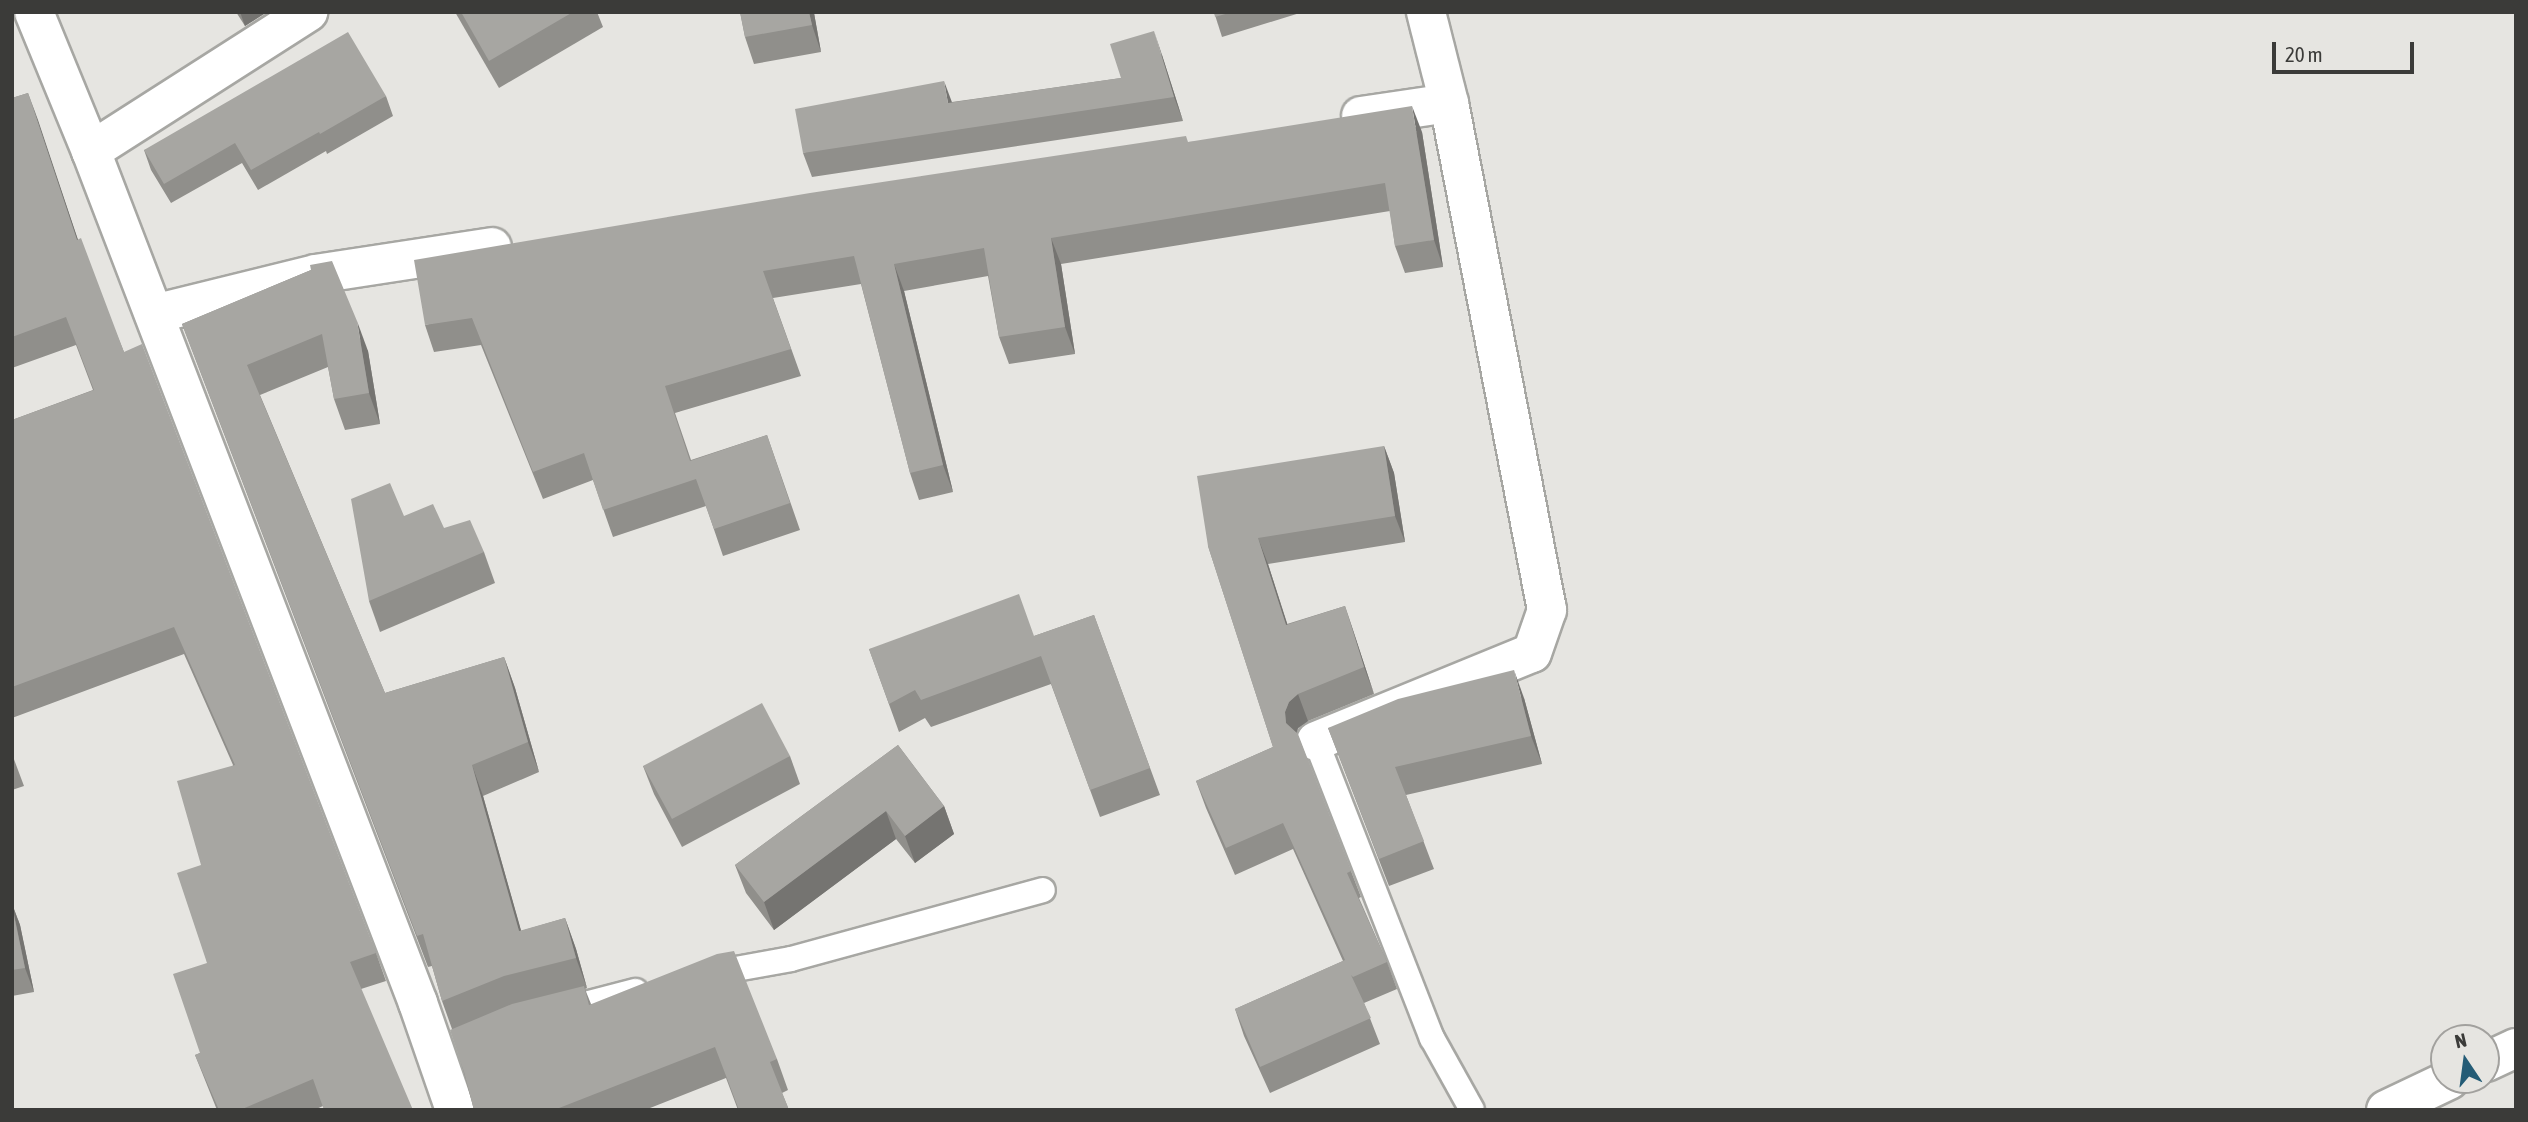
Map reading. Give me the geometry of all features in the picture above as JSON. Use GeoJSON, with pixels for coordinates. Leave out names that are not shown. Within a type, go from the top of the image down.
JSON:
{"type":"FeatureCollection","features":[{"type":"Feature","properties":{"kind":"street"},"geometry":{"type":"LineString","coordinates":[[34,12],[92,151],[154,314],[448,1050],[455,1110]]}},
{"type":"Feature","properties":{"kind":"street"},"geometry":{"type":"LineString","coordinates":[[92,151],[308,12]]}},
{"type":"Feature","properties":{"kind":"street"},"geometry":{"type":"LineString","coordinates":[[1316,741],[1532,653],[1547,610],[1449,103],[1426,12]]}},
{"type":"Feature","properties":{"kind":"street"},"geometry":{"type":"LineString","coordinates":[[1324,121],[1449,103]]}},
{"type":"Feature","properties":{"kind":"street"},"geometry":{"type":"LineString","coordinates":[[154,314],[316,274],[523,243]]}},
{"type":"Feature","properties":{"kind":"street"},"geometry":{"type":"LineString","coordinates":[[2500,1055],[2516,1048]]}},
{"type":"Feature","properties":{"kind":"street"},"geometry":{"type":"LineString","coordinates":[[2386,1110],[2430,1089]]}},
{"type":"Feature","properties":{"kind":"lane"},"geometry":{"type":"LineString","coordinates":[[1316,741],[1432,1038],[1472,1110]]}},
{"type":"Feature","properties":{"kind":"lane"},"geometry":{"type":"LineString","coordinates":[[679,980],[791,959],[1043,890]]}},
{"type":"Feature","properties":{"kind":"lane"},"geometry":{"type":"LineString","coordinates":[[533,1017],[652,987]]}},
{"type":"Feature","properties":{"kind":"building"},"geometry":{"type":"Polygon","coordinates":[[[461,12],[573,12],[489,61],[461,12]]]}},
{"type":"Feature","properties":{"kind":"building"},"geometry":{"type":"Polygon","coordinates":[[[740,12],[809,12],[812,25],[745,37],[740,12]]]}},
{"type":"Feature","properties":{"kind":"building"},"geometry":{"type":"Polygon","coordinates":[[[1214,12],[1232,12],[1215,17],[1214,12]]]}},
{"type":"Feature","properties":{"kind":"building"},"geometry":{"type":"Polygon","coordinates":[[[1154,31],[1174,97],[803,153],[795,109],[944,81],[948,103],[1121,78],[1110,44],[1154,31]]]}},
{"type":"Feature","properties":{"kind":"building"},"geometry":{"type":"Polygon","coordinates":[[[348,32],[386,96],[251,170],[235,143],[164,184],[144,150],[348,32]]]}},
{"type":"Feature","properties":{"kind":"building"},"geometry":{"type":"Polygon","coordinates":[[[28,93],[77,240],[81,238],[124,352],[142,344],[376,953],[350,962],[413,1110],[324,1110],[313,1079],[240,1110],[219,1110],[195,1055],[200,1053],[173,974],[207,963],[177,873],[201,865],[177,781],[235,765],[174,627],[12,687],[12,420],[94,390],[66,317],[12,337],[12,98],[28,93]]]}},
{"type":"Feature","properties":{"kind":"building"},"geometry":{"type":"Polygon","coordinates":[[[1412,106],[1434,240],[1395,246],[1385,183],[1051,238],[1065,327],[999,337],[984,248],[894,264],[943,465],[910,473],[854,256],[763,271],[791,349],[665,386],[690,461],[767,435],[790,503],[714,529],[696,479],[603,510],[584,453],[533,472],[472,318],[425,325],[414,260],[810,193],[1186,136],[1188,142],[1412,106]]]}},
{"type":"Feature","properties":{"kind":"building"},"geometry":{"type":"Polygon","coordinates":[[[332,261],[357,321],[369,393],[334,399],[322,334],[247,365],[385,693],[504,657],[528,742],[472,765],[519,931],[565,918],[576,958],[504,976],[442,1001],[423,934],[417,936],[182,324],[311,270],[310,265],[332,261]]]}},
{"type":"Feature","properties":{"kind":"building"},"geometry":{"type":"Polygon","coordinates":[[[1384,446],[1395,516],[1258,538],[1286,625],[1345,606],[1364,667],[1298,694],[1289,702],[1285,712],[1286,723],[1298,734],[1351,871],[1347,873],[1387,962],[1353,977],[1351,975],[1371,1018],[1260,1067],[1235,1009],[1345,960],[1283,823],[1226,848],[1196,781],[1273,747],[1208,546],[1197,476],[1384,446]]]}},
{"type":"Feature","properties":{"kind":"building"},"geometry":{"type":"Polygon","coordinates":[[[390,483],[404,516],[433,504],[444,528],[470,520],[484,552],[369,601],[351,499],[390,483]]]}},
{"type":"Feature","properties":{"kind":"building"},"geometry":{"type":"Polygon","coordinates":[[[1019,594],[1034,636],[1094,615],[1150,768],[1090,790],[1041,656],[921,700],[915,690],[889,704],[869,649],[1019,594]]]}},
{"type":"Feature","properties":{"kind":"building"},"geometry":{"type":"Polygon","coordinates":[[[1514,670],[1531,736],[1395,767],[1424,841],[1379,859],[1328,728],[1398,699],[1514,670]]]}},
{"type":"Feature","properties":{"kind":"building"},"geometry":{"type":"Polygon","coordinates":[[[762,703],[790,756],[672,819],[643,766],[762,703]]]}},
{"type":"Feature","properties":{"kind":"building"},"geometry":{"type":"Polygon","coordinates":[[[898,745],[944,806],[905,836],[886,811],[764,902],[735,865],[898,745]]]}},
{"type":"Feature","properties":{"kind":"building"},"geometry":{"type":"Polygon","coordinates":[[[12,906],[25,968],[12,970],[12,906]]]}},
{"type":"Feature","properties":{"kind":"building"},"geometry":{"type":"Polygon","coordinates":[[[734,951],[777,1059],[770,1062],[789,1110],[739,1110],[715,1047],[554,1110],[474,1110],[450,1030],[512,1004],[584,986],[589,1005],[717,954],[734,951]]]}}]}
